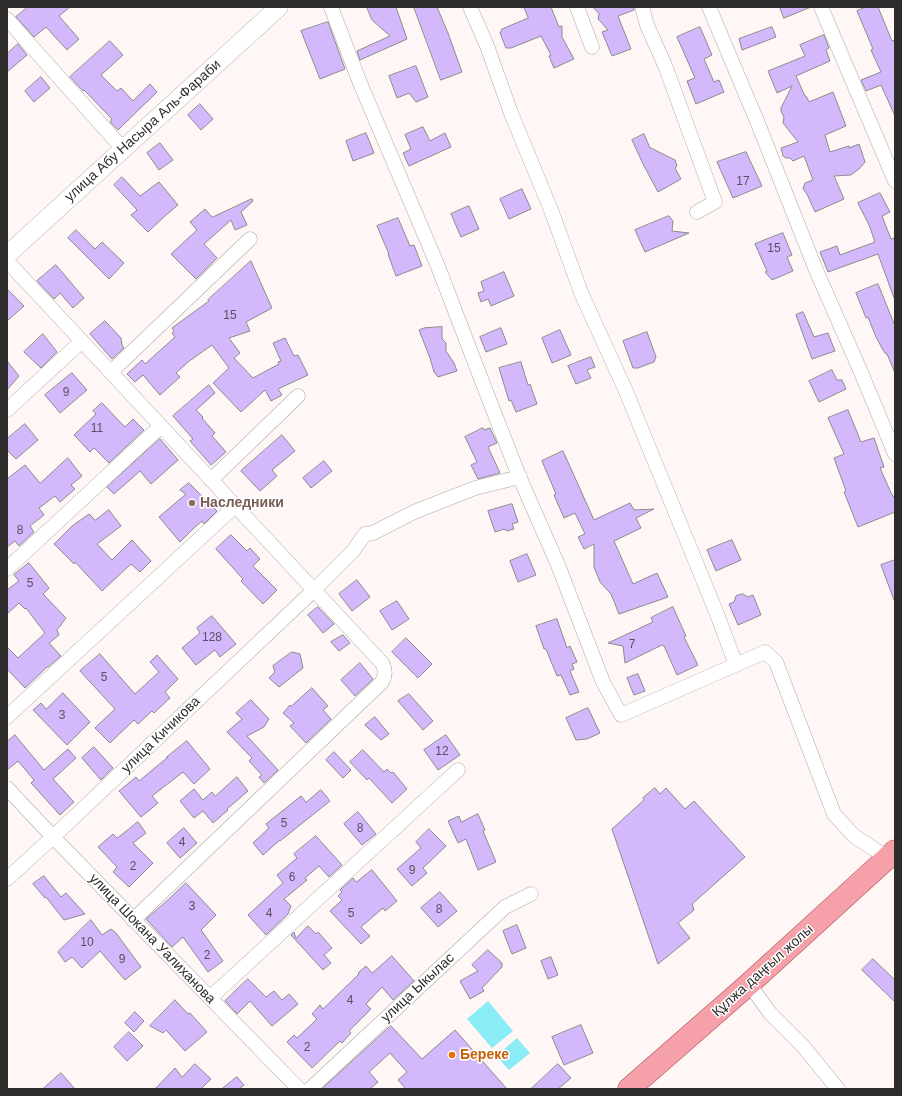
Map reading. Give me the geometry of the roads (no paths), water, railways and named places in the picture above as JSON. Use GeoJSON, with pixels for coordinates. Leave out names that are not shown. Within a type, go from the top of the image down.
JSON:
{"type":"FeatureCollection","features":[{"type":"Feature","properties":{"kind":"main road","name":"Құлжа даңғыл жолы"},"geometry":{"type":"LineString","coordinates":[[629,1089],[749,984],[891,854]]}},
{"type":"Feature","properties":{"kind":"street","name":"улица Абу Насыра Аль-Фараби"},"geometry":{"type":"LineString","coordinates":[[7,255],[279,7]]}},
{"type":"Feature","properties":{"kind":"street"},"geometry":{"type":"LineString","coordinates":[[331,7],[360,83],[437,264],[520,477],[558,565],[603,682],[621,715],[765,652],[776,662],[834,814],[854,836],[891,854]]}},
{"type":"Feature","properties":{"kind":"street"},"geometry":{"type":"LineString","coordinates":[[470,7],[487,46],[511,113],[551,210],[582,295],[625,389],[717,614],[736,665]]}},
{"type":"Feature","properties":{"kind":"street"},"geometry":{"type":"LineString","coordinates":[[577,7],[592,47]]}},
{"type":"Feature","properties":{"kind":"street"},"geometry":{"type":"LineString","coordinates":[[642,7],[647,25],[666,68],[715,202],[698,212]]}},
{"type":"Feature","properties":{"kind":"street"},"geometry":{"type":"LineString","coordinates":[[709,7],[757,121],[816,270],[895,454]]}},
{"type":"Feature","properties":{"kind":"street"},"geometry":{"type":"LineString","coordinates":[[821,7],[895,181]]}},
{"type":"Feature","properties":{"kind":"street"},"geometry":{"type":"LineString","coordinates":[[7,19],[123,149]]}},
{"type":"Feature","properties":{"kind":"street"},"geometry":{"type":"LineString","coordinates":[[111,372],[250,239]]}},
{"type":"Feature","properties":{"kind":"street"},"geometry":{"type":"LineString","coordinates":[[7,261],[382,663],[385,669],[386,675],[382,682],[133,920]]}},
{"type":"Feature","properties":{"kind":"street"},"geometry":{"type":"LineString","coordinates":[[7,410],[82,341]]}},
{"type":"Feature","properties":{"kind":"street"},"geometry":{"type":"LineString","coordinates":[[211,480],[298,396]]}},
{"type":"Feature","properties":{"kind":"street"},"geometry":{"type":"LineString","coordinates":[[7,569],[161,426]]}},
{"type":"Feature","properties":{"kind":"street","name":"улица Кичикова"},"geometry":{"type":"LineString","coordinates":[[7,879],[314,590],[353,551],[365,534],[374,533],[414,512],[475,488],[520,477]]}},
{"type":"Feature","properties":{"kind":"street"},"geometry":{"type":"LineString","coordinates":[[7,717],[236,506]]}},
{"type":"Feature","properties":{"kind":"street"},"geometry":{"type":"LineString","coordinates":[[210,998],[458,770]]}},
{"type":"Feature","properties":{"kind":"street","name":"улица Шокана Уалиханова"},"geometry":{"type":"LineString","coordinates":[[7,788],[52,837],[298,1089]]}},
{"type":"Feature","properties":{"kind":"street","name":"улица Ыкылас"},"geometry":{"type":"LineString","coordinates":[[310,1089],[504,907],[531,894]]}},
{"type":"Feature","properties":{"kind":"street"},"geometry":{"type":"LineString","coordinates":[[749,984],[770,1013],[802,1045],[838,1089]]}},
{"type":"Feature","properties":{"kind":"water"},"geometry":{"type":"Polygon","coordinates":[[[488,1001],[513,1031],[492,1048],[467,1019],[488,1001]]]}},
{"type":"Feature","properties":{"kind":"water"},"geometry":{"type":"Polygon","coordinates":[[[517,1038],[530,1053],[509,1070],[496,1056],[517,1038]]]}},
{"type":"Feature","properties":{"kind":"place","name":"Наследники"},"geometry":{"type":"Point","coordinates":[192,503]}},
{"type":"Feature","properties":{"kind":"place","name":"Береке"},"geometry":{"type":"Point","coordinates":[452,1055]}}]}
